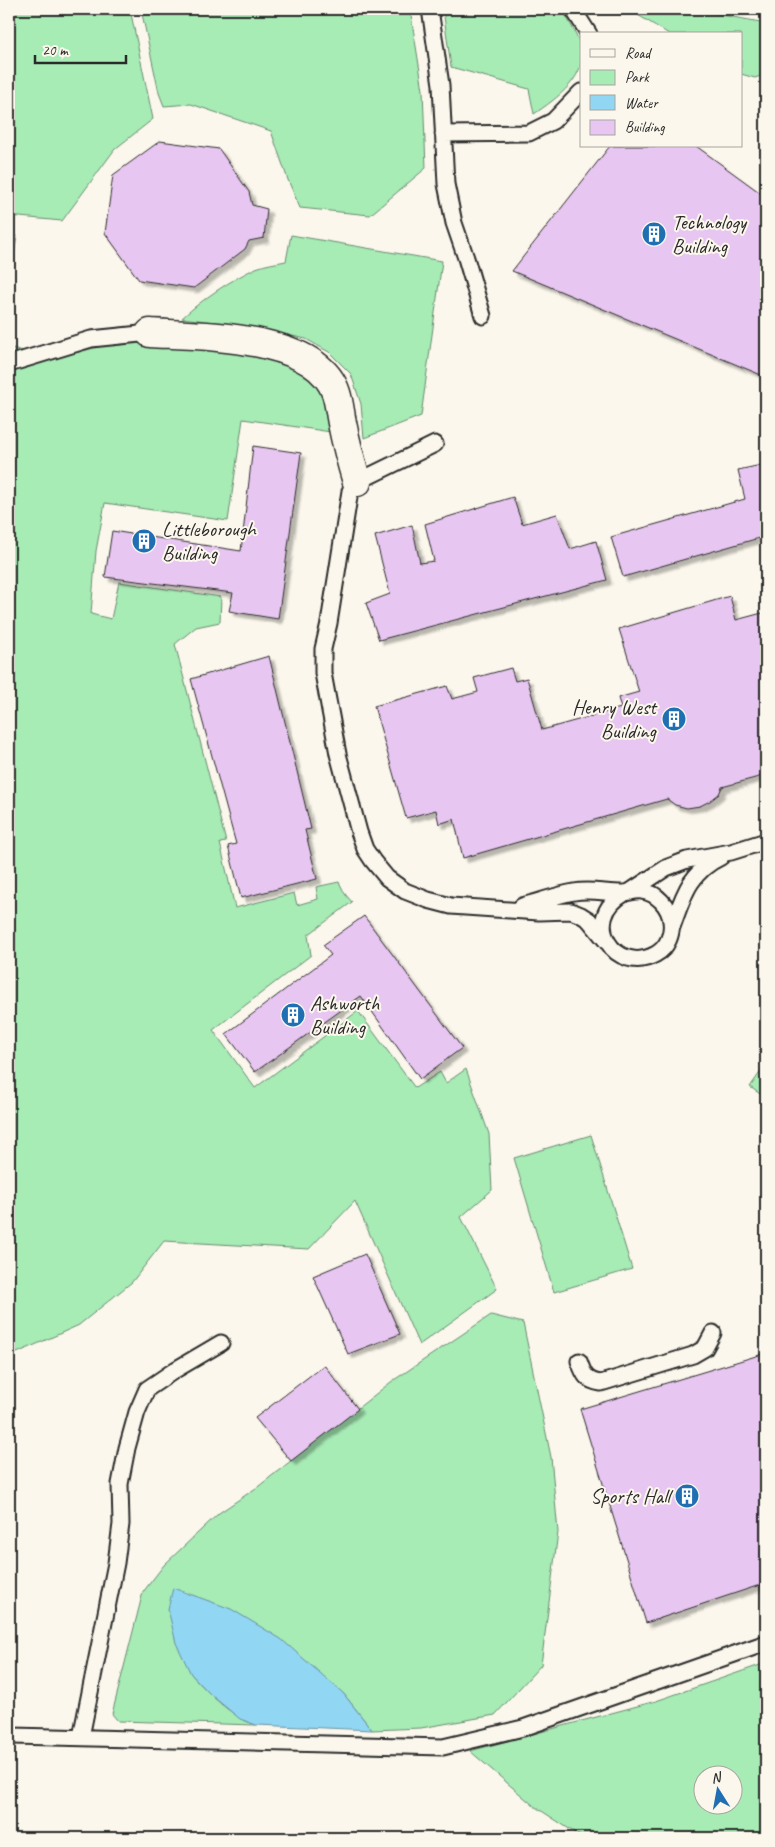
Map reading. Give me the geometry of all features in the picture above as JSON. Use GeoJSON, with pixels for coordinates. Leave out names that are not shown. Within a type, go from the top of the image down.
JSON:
{"type":"FeatureCollection","features":[{"type":"Feature","properties":{"kind":"street"},"geometry":{"type":"LineString","coordinates":[[150,333],[242,340],[278,347],[303,357],[318,366],[336,392],[349,456],[357,482]]}},
{"type":"Feature","properties":{"kind":"lane"},"geometry":{"type":"LineString","coordinates":[[430,9],[441,85],[446,184],[454,223],[483,316]]}},
{"type":"Feature","properties":{"kind":"lane"},"geometry":{"type":"LineString","coordinates":[[572,9],[588,32]]}},
{"type":"Feature","properties":{"kind":"lane"},"geometry":{"type":"LineString","coordinates":[[443,134],[529,133],[553,121],[580,93]]}},
{"type":"Feature","properties":{"kind":"lane"},"geometry":{"type":"LineString","coordinates":[[9,364],[91,339],[150,333]]}},
{"type":"Feature","properties":{"kind":"lane"},"geometry":{"type":"LineString","coordinates":[[435,444],[357,482],[350,491],[329,623],[323,648],[323,673],[338,754],[359,832],[365,849],[387,878],[405,891],[451,906],[529,912],[571,911],[589,920],[616,952],[626,958],[645,959],[662,950],[669,940],[688,886],[699,871],[713,860],[766,841]]}},
{"type":"Feature","properties":{"kind":"lane"},"geometry":{"type":"LineString","coordinates":[[608,942],[604,933],[603,921],[607,909],[614,899],[673,865],[687,860],[731,852]]}},
{"type":"Feature","properties":{"kind":"lane"},"geometry":{"type":"LineString","coordinates":[[502,910],[573,892],[601,890],[643,891],[654,895],[663,902],[670,915],[672,928]]}},
{"type":"Feature","properties":{"kind":"lane"},"geometry":{"type":"LineString","coordinates":[[579,1361],[584,1374],[592,1382],[601,1383],[693,1355],[705,1348],[713,1333]]}},
{"type":"Feature","properties":{"kind":"lane"},"geometry":{"type":"LineString","coordinates":[[81,1737],[116,1563],[121,1524],[120,1484],[137,1412],[148,1389],[175,1370],[221,1343]]}},
{"type":"Feature","properties":{"kind":"lane"},"geometry":{"type":"LineString","coordinates":[[13,1736],[443,1747],[523,1728],[766,1643]]}},
{"type":"Feature","properties":{"kind":"green space"},"geometry":{"type":"Polygon","coordinates":[[[9,9],[130,9],[153,119],[115,149],[62,221],[9,216],[9,9]]]}},
{"type":"Feature","properties":{"kind":"green space"},"geometry":{"type":"Polygon","coordinates":[[[141,9],[410,9],[423,90],[426,168],[370,215],[300,208],[271,131],[191,104],[164,106],[159,93],[141,9]]]}},
{"type":"Feature","properties":{"kind":"green space"},"geometry":{"type":"Polygon","coordinates":[[[443,9],[562,9],[580,44],[580,68],[576,76],[561,93],[534,114],[529,89],[451,67],[443,9]]]}},
{"type":"Feature","properties":{"kind":"green space"},"geometry":{"type":"Polygon","coordinates":[[[628,9],[689,9],[766,23],[766,74],[755,78],[742,74],[742,32],[666,32],[628,9]]]}},
{"type":"Feature","properties":{"kind":"green space"},"geometry":{"type":"Polygon","coordinates":[[[9,232],[17,236],[9,287],[9,232]]]}},
{"type":"Feature","properties":{"kind":"green space"},"geometry":{"type":"Polygon","coordinates":[[[291,235],[442,261],[421,416],[364,438],[361,404],[351,374],[329,352],[306,339],[247,326],[182,318],[217,290],[236,278],[260,267],[286,261],[291,235]]]}},
{"type":"Feature","properties":{"kind":"green space"},"geometry":{"type":"Polygon","coordinates":[[[147,340],[267,349],[317,375],[327,403],[331,432],[243,419],[228,521],[105,503],[96,551],[91,614],[111,619],[119,582],[221,597],[220,622],[196,627],[175,644],[226,842],[220,843],[235,908],[294,893],[297,905],[318,899],[316,887],[339,882],[345,894],[352,902],[308,935],[311,955],[213,1030],[255,1088],[358,1011],[415,1088],[440,1072],[446,1083],[466,1069],[489,1134],[492,1190],[461,1217],[497,1289],[419,1345],[355,1201],[309,1249],[164,1241],[132,1282],[79,1325],[17,1353],[9,1349],[9,347],[51,359],[102,346],[147,340]]]}},
{"type":"Feature","properties":{"kind":"green space"},"geometry":{"type":"Polygon","coordinates":[[[766,1064],[766,1098],[750,1087],[766,1064]]]}},
{"type":"Feature","properties":{"kind":"green space"},"geometry":{"type":"Polygon","coordinates":[[[591,1135],[632,1269],[554,1292],[514,1158],[591,1135]]]}},
{"type":"Feature","properties":{"kind":"green space"},"geometry":{"type":"Polygon","coordinates":[[[491,1315],[523,1323],[551,1457],[558,1532],[541,1665],[495,1715],[421,1728],[372,1730],[343,1693],[191,1674],[213,1697],[229,1710],[256,1725],[118,1721],[112,1714],[143,1592],[164,1565],[219,1513],[259,1486],[391,1382],[491,1315]]]}},
{"type":"Feature","properties":{"kind":"green space"},"geometry":{"type":"Polygon","coordinates":[[[766,1663],[766,1838],[583,1838],[534,1806],[470,1751],[656,1701],[766,1663]]]}},
{"type":"Feature","properties":{"kind":"water"},"geometry":{"type":"Polygon","coordinates":[[[173,1588],[231,1609],[281,1639],[343,1693],[372,1730],[256,1725],[240,1719],[210,1694],[191,1674],[176,1643],[168,1609],[173,1588]]]}},
{"type":"Feature","properties":{"kind":"building"},"geometry":{"type":"Polygon","coordinates":[[[160,141],[219,149],[249,192],[252,205],[267,209],[264,238],[249,241],[245,249],[194,288],[139,280],[105,233],[113,175],[160,141]]]}},
{"type":"Feature","properties":{"kind":"building","name":"Technology Building"},"geometry":{"type":"Polygon","coordinates":[[[608,148],[699,148],[766,197],[766,377],[512,271],[608,148]]]}},
{"type":"Feature","properties":{"kind":"building","name":"Littleborough Building"},"geometry":{"type":"Polygon","coordinates":[[[253,446],[301,453],[278,619],[229,611],[233,593],[105,577],[112,531],[241,551],[253,446]]]}},
{"type":"Feature","properties":{"kind":"building"},"geometry":{"type":"Polygon","coordinates":[[[766,464],[766,536],[623,577],[611,537],[745,499],[738,470],[766,464]]]}},
{"type":"Feature","properties":{"kind":"building"},"geometry":{"type":"Polygon","coordinates":[[[513,497],[522,524],[557,514],[570,549],[596,541],[607,580],[379,640],[366,603],[390,594],[375,536],[412,525],[420,563],[434,561],[425,524],[513,497]]]}},
{"type":"Feature","properties":{"kind":"building","name":"Henry West Building"},"geometry":{"type":"Polygon","coordinates":[[[730,596],[736,620],[766,612],[766,775],[722,787],[719,794],[700,806],[687,808],[675,805],[667,799],[463,858],[454,819],[439,824],[436,810],[406,818],[374,706],[447,686],[452,699],[478,692],[474,678],[511,668],[515,681],[527,678],[542,730],[621,708],[618,698],[639,692],[619,629],[730,596]]]}},
{"type":"Feature","properties":{"kind":"building"},"geometry":{"type":"Polygon","coordinates":[[[269,656],[311,829],[305,830],[317,879],[241,898],[228,846],[236,844],[191,679],[269,656]]]}},
{"type":"Feature","properties":{"kind":"building","name":"Ashworth Building"},"geometry":{"type":"Polygon","coordinates":[[[364,916],[462,1048],[420,1079],[361,996],[255,1072],[226,1034],[331,955],[323,945],[364,916]]]}},
{"type":"Feature","properties":{"kind":"building"},"geometry":{"type":"Polygon","coordinates":[[[365,1254],[400,1334],[348,1354],[313,1276],[365,1254]]]}},
{"type":"Feature","properties":{"kind":"building","name":"Sports Hall"},"geometry":{"type":"Polygon","coordinates":[[[766,1353],[766,1583],[646,1623],[580,1409],[766,1353]]]}},
{"type":"Feature","properties":{"kind":"building"},"geometry":{"type":"Polygon","coordinates":[[[324,1365],[358,1409],[291,1461],[255,1418],[324,1365]]]}},
{"type":"Feature","properties":{"kind":"place","name":"Technology Building"},"geometry":{"type":"Point","coordinates":[654,234]}},
{"type":"Feature","properties":{"kind":"place","name":"Littleborough Building"},"geometry":{"type":"Point","coordinates":[144,541]}},
{"type":"Feature","properties":{"kind":"place","name":"Henry West Building"},"geometry":{"type":"Point","coordinates":[674,719]}},
{"type":"Feature","properties":{"kind":"place","name":"Ashworth Building"},"geometry":{"type":"Point","coordinates":[293,1015]}},
{"type":"Feature","properties":{"kind":"place","name":"Sports Hall"},"geometry":{"type":"Point","coordinates":[687,1496]}}]}
